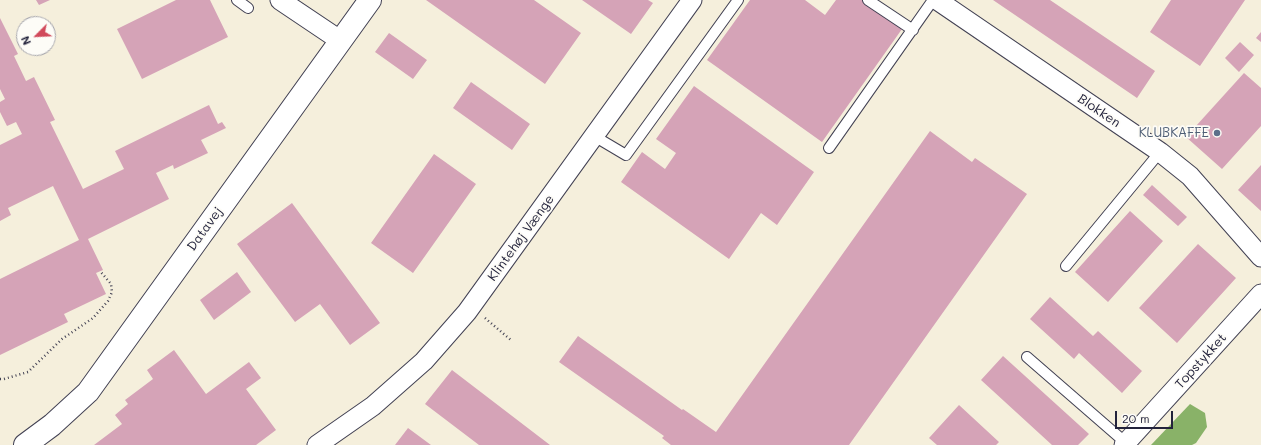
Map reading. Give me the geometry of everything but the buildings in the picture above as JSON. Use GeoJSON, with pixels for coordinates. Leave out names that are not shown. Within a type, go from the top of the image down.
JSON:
{"type":"FeatureCollection","features":[{"type":"Feature","properties":{"kind":"street"},"geometry":{"type":"LineString","coordinates":[[280,0],[341,40]]}},
{"type":"Feature","properties":{"kind":"street","name":"Datavej"},"geometry":{"type":"LineString","coordinates":[[25,445],[52,425],[88,392],[370,0]]}},
{"type":"Feature","properties":{"kind":"street","name":"Klintehøj Vænge"},"geometry":{"type":"LineString","coordinates":[[317,445],[373,406],[424,361],[467,312],[692,0]]}},
{"type":"Feature","properties":{"kind":"street","name":"Blokken"},"geometry":{"type":"LineString","coordinates":[[937,0],[1160,152],[1190,176],[1261,257]]}},
{"type":"Feature","properties":{"kind":"street","name":"Topstykket"},"geometry":{"type":"LineString","coordinates":[[1125,444],[1261,294]]}},
{"type":"Feature","properties":{"kind":"lane"},"geometry":{"type":"LineString","coordinates":[[237,0],[248,8]]}},
{"type":"Feature","properties":{"kind":"lane"},"geometry":{"type":"LineString","coordinates":[[594,136],[626,155],[738,0]]}},
{"type":"Feature","properties":{"kind":"lane"},"geometry":{"type":"LineString","coordinates":[[868,0],[913,30]]}},
{"type":"Feature","properties":{"kind":"lane"},"geometry":{"type":"LineString","coordinates":[[829,148],[933,0]]}},
{"type":"Feature","properties":{"kind":"lane"},"geometry":{"type":"LineString","coordinates":[[1066,266],[1160,152]]}},
{"type":"Feature","properties":{"kind":"lane"},"geometry":{"type":"LineString","coordinates":[[1027,357],[1125,444]]}},
{"type":"Feature","properties":{"kind":"path"},"geometry":{"type":"LineString","coordinates":[[0,379],[28,372],[62,339],[93,318],[108,301],[112,292],[111,284],[100,272]]}},
{"type":"Feature","properties":{"kind":"path"},"geometry":{"type":"LineString","coordinates":[[486,319],[512,341]]}},
{"type":"Feature","properties":{"kind":"green space"},"geometry":{"type":"Polygon","coordinates":[[[1190,404],[1205,413],[1207,427],[1196,443],[1192,445],[1151,445],[1190,404]]]}},
{"type":"Feature","properties":{"kind":"place","name":"KLUBKAFFE"},"geometry":{"type":"Point","coordinates":[1217,133]}}]}
